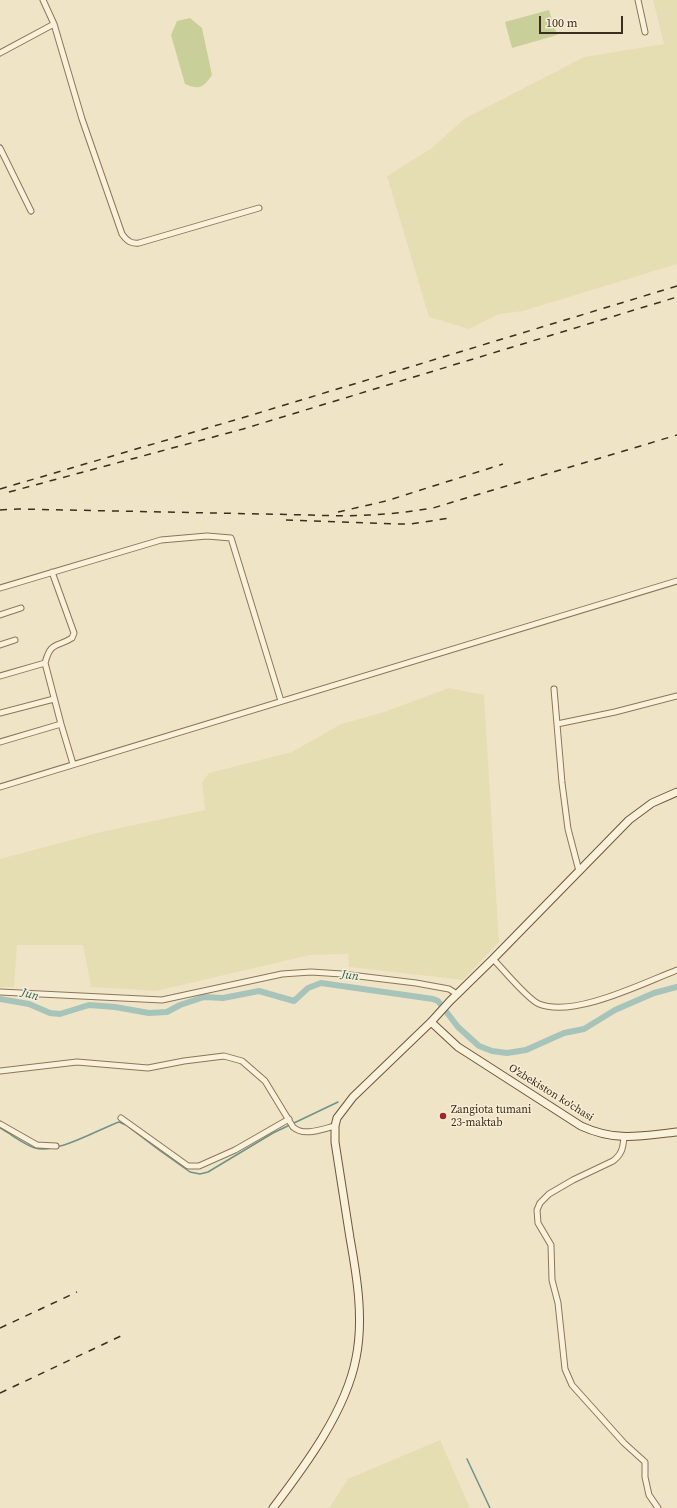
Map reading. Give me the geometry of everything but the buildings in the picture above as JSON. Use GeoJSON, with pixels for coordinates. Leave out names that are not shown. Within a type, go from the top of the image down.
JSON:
{"type":"FeatureCollection","features":[{"type":"Feature","properties":{"kind":"main road"},"geometry":{"type":"LineString","coordinates":[[273,1508],[304,1467],[336,1412],[352,1373],[358,1347],[360,1323],[355,1265],[335,1142],[335,1126],[337,1118],[353,1097],[493,959],[629,820],[652,803],[677,792]]}},
{"type":"Feature","properties":{"kind":"main road","name":"O'zbekiston ko'chasi"},"geometry":{"type":"LineString","coordinates":[[430,1022],[468,1054],[581,1126],[603,1134],[624,1137],[677,1132]]}},
{"type":"Feature","properties":{"kind":"street"},"geometry":{"type":"LineString","coordinates":[[43,0],[54,24],[82,119],[122,234],[127,241],[133,244],[139,243],[259,208]]}},
{"type":"Feature","properties":{"kind":"street"},"geometry":{"type":"LineString","coordinates":[[638,0],[644,32]]}},
{"type":"Feature","properties":{"kind":"street"},"geometry":{"type":"LineString","coordinates":[[0,53],[54,24]]}},
{"type":"Feature","properties":{"kind":"street"},"geometry":{"type":"LineString","coordinates":[[0,148],[31,211]]}},
{"type":"Feature","properties":{"kind":"street"},"geometry":{"type":"LineString","coordinates":[[0,588],[161,540],[207,536],[231,538],[281,701]]}},
{"type":"Feature","properties":{"kind":"street"},"geometry":{"type":"LineString","coordinates":[[52,572],[74,633],[72,638],[60,642],[51,648],[45,663],[73,764]]}},
{"type":"Feature","properties":{"kind":"street"},"geometry":{"type":"LineString","coordinates":[[0,787],[677,581]]}},
{"type":"Feature","properties":{"kind":"street"},"geometry":{"type":"LineString","coordinates":[[0,615],[21,608]]}},
{"type":"Feature","properties":{"kind":"street"},"geometry":{"type":"LineString","coordinates":[[0,645],[15,640]]}},
{"type":"Feature","properties":{"kind":"street"},"geometry":{"type":"LineString","coordinates":[[0,676],[45,663]]}},
{"type":"Feature","properties":{"kind":"street"},"geometry":{"type":"LineString","coordinates":[[554,689],[562,783],[568,830],[579,871]]}},
{"type":"Feature","properties":{"kind":"street"},"geometry":{"type":"LineString","coordinates":[[557,724],[677,696]]}},
{"type":"Feature","properties":{"kind":"street"},"geometry":{"type":"LineString","coordinates":[[0,713],[54,699]]}},
{"type":"Feature","properties":{"kind":"street"},"geometry":{"type":"LineString","coordinates":[[0,742],[61,724]]}},
{"type":"Feature","properties":{"kind":"street"},"geometry":{"type":"LineString","coordinates":[[493,959],[528,996],[538,1004],[557,1008],[595,1002],[677,970]]}},
{"type":"Feature","properties":{"kind":"street"},"geometry":{"type":"LineString","coordinates":[[0,992],[162,1000],[282,974],[311,972],[342,974],[416,983],[450,989],[457,994]]}},
{"type":"Feature","properties":{"kind":"street"},"geometry":{"type":"LineString","coordinates":[[0,1071],[77,1062],[148,1068],[184,1061],[224,1056],[242,1061],[264,1081],[297,1131],[315,1132],[335,1126]]}},
{"type":"Feature","properties":{"kind":"street"},"geometry":{"type":"LineString","coordinates":[[122,1118],[188,1166],[199,1166],[291,1123]]}},
{"type":"Feature","properties":{"kind":"street"},"geometry":{"type":"LineString","coordinates":[[0,1124],[37,1145],[56,1146]]}},
{"type":"Feature","properties":{"kind":"street"},"geometry":{"type":"LineString","coordinates":[[624,1137],[622,1150],[618,1158],[573,1180],[549,1194],[540,1203],[537,1210],[538,1223],[551,1245],[552,1280],[558,1303],[565,1370],[572,1386],[605,1420],[624,1443],[645,1462],[649,1494],[658,1508]]}},
{"type":"Feature","properties":{"kind":"shaded area"},"geometry":{"type":"Polygon","coordinates":[[[653,0],[677,0],[677,264],[523,311],[499,314],[469,329],[429,317],[387,176],[432,148],[464,119],[584,57],[664,44],[653,0]]]}},
{"type":"Feature","properties":{"kind":"shaded area"},"geometry":{"type":"Polygon","coordinates":[[[449,688],[484,695],[499,942],[463,980],[349,967],[348,954],[310,955],[156,991],[91,987],[83,945],[17,945],[14,987],[0,987],[0,859],[101,832],[205,810],[202,782],[209,773],[292,752],[341,724],[381,713],[449,688]]]}},
{"type":"Feature","properties":{"kind":"shaded area"},"geometry":{"type":"Polygon","coordinates":[[[440,1440],[470,1508],[329,1508],[348,1479],[440,1440]]]}},
{"type":"Feature","properties":{"kind":"green space"},"geometry":{"type":"Polygon","coordinates":[[[549,10],[557,35],[512,48],[505,22],[549,10]]]}},
{"type":"Feature","properties":{"kind":"green space"},"geometry":{"type":"Polygon","coordinates":[[[190,18],[202,28],[212,75],[201,87],[194,87],[185,84],[171,35],[177,21],[190,18]]]}},
{"type":"Feature","properties":{"kind":"waterway","name":"Jun"},"geometry":{"type":"LineString","coordinates":[[0,999],[29,1004],[50,1013],[60,1014],[89,1005],[115,1007],[149,1013],[167,1012],[180,1005],[204,997],[223,998],[259,991],[294,1001],[308,988],[321,983],[433,999],[438,1001],[458,1027],[479,1046],[492,1051],[507,1053],[526,1050],[564,1033],[584,1029],[615,1010],[654,993],[677,987]]}},
{"type":"Feature","properties":{"kind":"waterway"},"geometry":{"type":"LineString","coordinates":[[0,1128],[35,1148],[44,1149],[65,1145],[119,1122],[126,1125],[190,1172],[200,1174],[208,1172],[273,1133],[338,1102]]}},
{"type":"Feature","properties":{"kind":"waterway"},"geometry":{"type":"LineString","coordinates":[[467,1459],[490,1508]]}},
{"type":"Feature","properties":{"kind":"railway"},"geometry":{"type":"LineString","coordinates":[[0,489],[245,417],[677,286]]}},
{"type":"Feature","properties":{"kind":"railway"},"geometry":{"type":"LineString","coordinates":[[9,492],[243,429],[677,297]]}},
{"type":"Feature","properties":{"kind":"railway"},"geometry":{"type":"LineString","coordinates":[[0,510],[18,509],[342,516],[402,512],[433,508],[677,435]]}},
{"type":"Feature","properties":{"kind":"railway"},"geometry":{"type":"LineString","coordinates":[[338,512],[386,501],[503,464]]}},
{"type":"Feature","properties":{"kind":"railway"},"geometry":{"type":"LineString","coordinates":[[286,520],[411,524],[450,518]]}},
{"type":"Feature","properties":{"kind":"railway"},"geometry":{"type":"LineString","coordinates":[[0,1328],[77,1292]]}},
{"type":"Feature","properties":{"kind":"railway"},"geometry":{"type":"LineString","coordinates":[[0,1393],[123,1335]]}},
{"type":"Feature","properties":{"kind":"place","name":"Zangiota tumani 23-maktab"},"geometry":{"type":"Point","coordinates":[443,1116]}}]}
